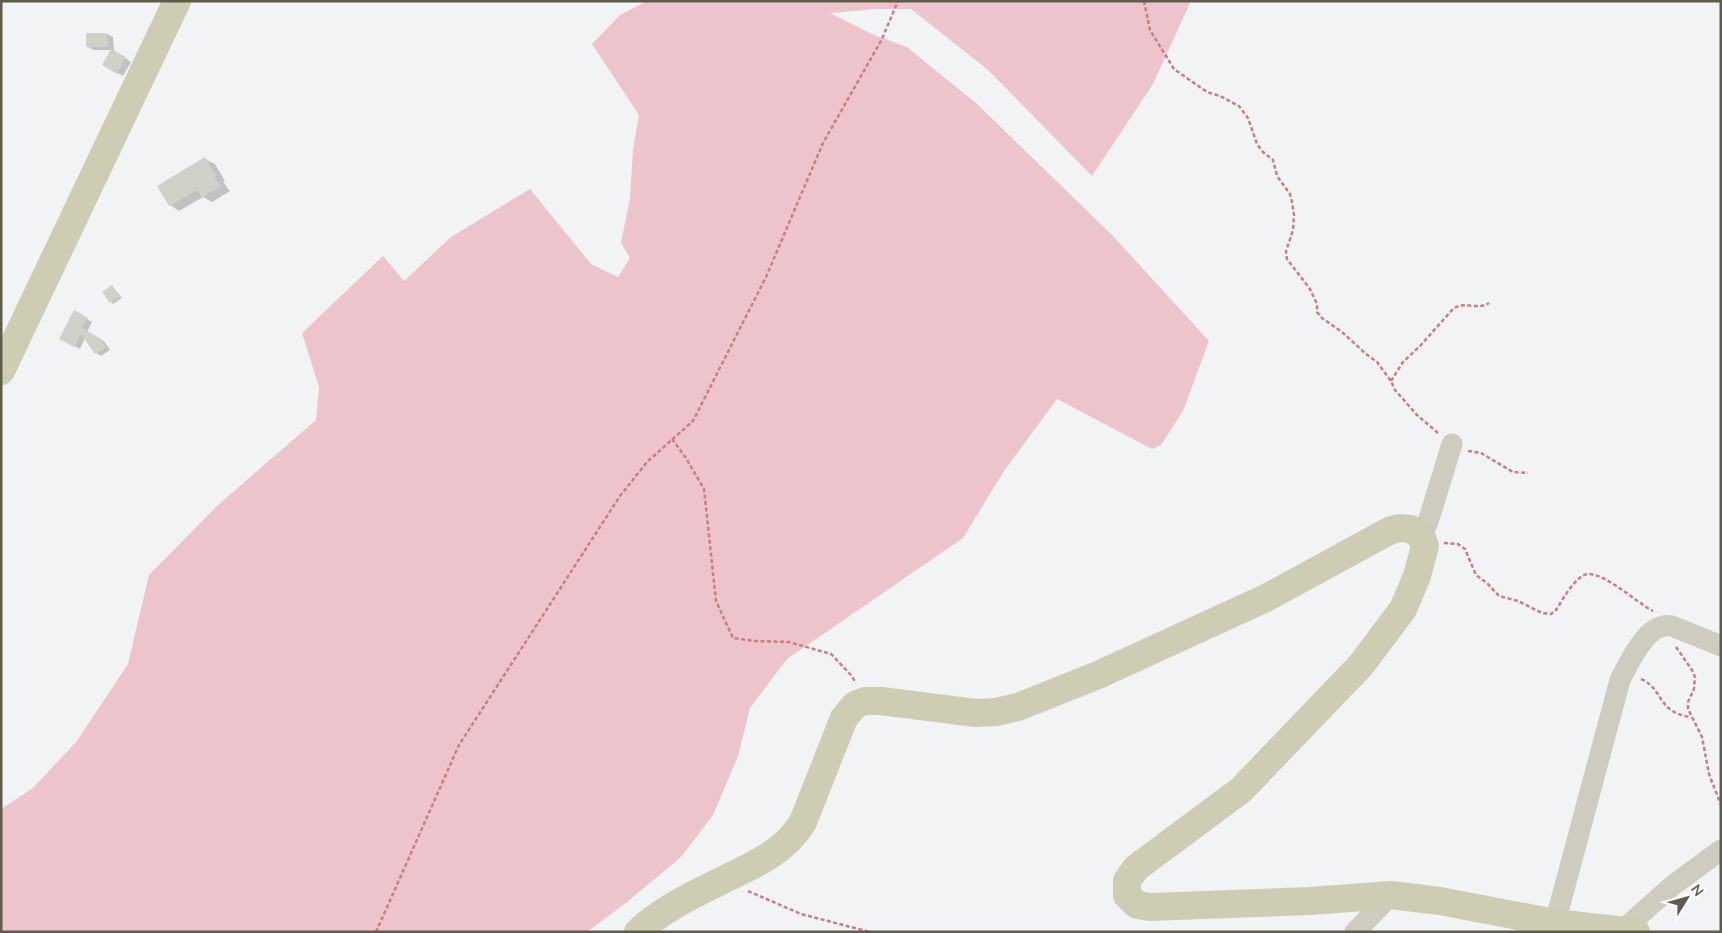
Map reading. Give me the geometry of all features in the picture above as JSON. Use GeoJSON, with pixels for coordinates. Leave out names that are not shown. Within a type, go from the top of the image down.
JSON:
{"type":"FeatureCollection","features":[{"type":"Feature","properties":{"kind":"main road"},"geometry":{"type":"LineString","coordinates":[[1,371],[177,1]]}},
{"type":"Feature","properties":{"kind":"main road"},"geometry":{"type":"LineString","coordinates":[[638,932],[682,900],[761,861],[780,849],[797,832],[803,822],[844,718],[855,705],[865,700],[881,701],[976,713],[996,712],[1018,707],[1098,675],[1266,598],[1389,531],[1399,528],[1411,529],[1423,541],[1418,576],[1403,609],[1361,665],[1241,790],[1136,868],[1127,881],[1127,895],[1137,905],[1150,907],[1310,901],[1391,895],[1440,901],[1555,923],[1630,931]]}},
{"type":"Feature","properties":{"kind":"street"},"geometry":{"type":"LineString","coordinates":[[1423,541],[1452,444]]}},
{"type":"Feature","properties":{"kind":"street"},"geometry":{"type":"LineString","coordinates":[[1555,923],[1623,675],[1630,659],[1644,640],[1664,624],[1721,646]]}},
{"type":"Feature","properties":{"kind":"street"},"geometry":{"type":"LineString","coordinates":[[1630,931],[1672,886],[1721,850]]}},
{"type":"Feature","properties":{"kind":"street"},"geometry":{"type":"LineString","coordinates":[[1355,932],[1391,895]]}},
{"type":"Feature","properties":{"kind":"path"},"geometry":{"type":"LineString","coordinates":[[376,932],[459,745],[620,496],[647,462],[693,421],[766,277],[823,142],[882,39],[898,1]]}},
{"type":"Feature","properties":{"kind":"path"},"geometry":{"type":"LineString","coordinates":[[1144,1],[1150,30],[1174,69],[1207,92],[1220,96],[1238,106],[1248,118],[1258,144],[1263,152],[1273,160],[1277,176],[1290,194],[1293,223],[1286,251],[1287,259],[1310,289],[1317,312],[1377,362],[1391,381],[1395,390]]}},
{"type":"Feature","properties":{"kind":"path"},"geometry":{"type":"LineString","coordinates":[[1391,381],[1403,362],[1458,305],[1481,306],[1490,303]]}},
{"type":"Feature","properties":{"kind":"path"},"geometry":{"type":"LineString","coordinates":[[672,439],[686,458],[704,489],[716,601],[733,638],[755,642],[789,642],[831,654],[851,674],[865,700]]}},
{"type":"Feature","properties":{"kind":"path"},"geometry":{"type":"LineString","coordinates":[[1423,541],[1458,544],[1465,549],[1476,575],[1487,583],[1494,592],[1499,596],[1518,600],[1542,613],[1551,614],[1556,610],[1582,575],[1591,573],[1615,585],[1638,603],[1662,616],[1669,625],[1673,642],[1692,670],[1694,689],[1688,702],[1688,709],[1702,737],[1709,774],[1721,805]]}},
{"type":"Feature","properties":{"kind":"path"},"geometry":{"type":"LineString","coordinates":[[1623,675],[1633,676],[1650,684],[1666,706],[1680,715],[1691,717]]}},
{"type":"Feature","properties":{"kind":"path"},"geometry":{"type":"LineString","coordinates":[[723,880],[800,914],[870,932]]}},
{"type":"Feature","properties":{"kind":"shaded area"},"geometry":{"type":"Polygon","coordinates":[[[647,1],[1191,1],[1153,84],[1092,176],[988,70],[911,9],[876,9],[830,13],[874,35],[907,47],[977,104],[1113,236],[1209,341],[1183,411],[1161,445],[1152,449],[1057,399],[1004,471],[963,538],[787,659],[750,708],[738,756],[713,815],[681,857],[587,932],[1,932],[1,809],[33,788],[77,741],[128,664],[149,575],[217,506],[316,420],[319,387],[302,333],[383,256],[404,281],[451,237],[530,189],[591,264],[618,277],[630,258],[621,243],[630,198],[633,150],[639,115],[592,44],[620,15],[647,1]]]}},
{"type":"Feature","properties":{"kind":"building"},"geometry":{"type":"Polygon","coordinates":[[[86,33],[107,33],[108,47],[86,47],[86,33]]]}},
{"type":"Feature","properties":{"kind":"building"},"geometry":{"type":"Polygon","coordinates":[[[111,49],[126,57],[117,74],[102,65],[111,49]]]}},
{"type":"Feature","properties":{"kind":"building"},"geometry":{"type":"Polygon","coordinates":[[[205,157],[216,176],[214,177],[221,186],[202,197],[197,190],[169,206],[157,186],[205,157]]]}},
{"type":"Feature","properties":{"kind":"building"},"geometry":{"type":"Polygon","coordinates":[[[112,285],[120,297],[110,303],[102,292],[112,285]]]}},
{"type":"Feature","properties":{"kind":"building"},"geometry":{"type":"Polygon","coordinates":[[[74,310],[88,318],[82,328],[98,337],[106,347],[95,354],[81,334],[74,347],[59,339],[74,310]]]}}]}
